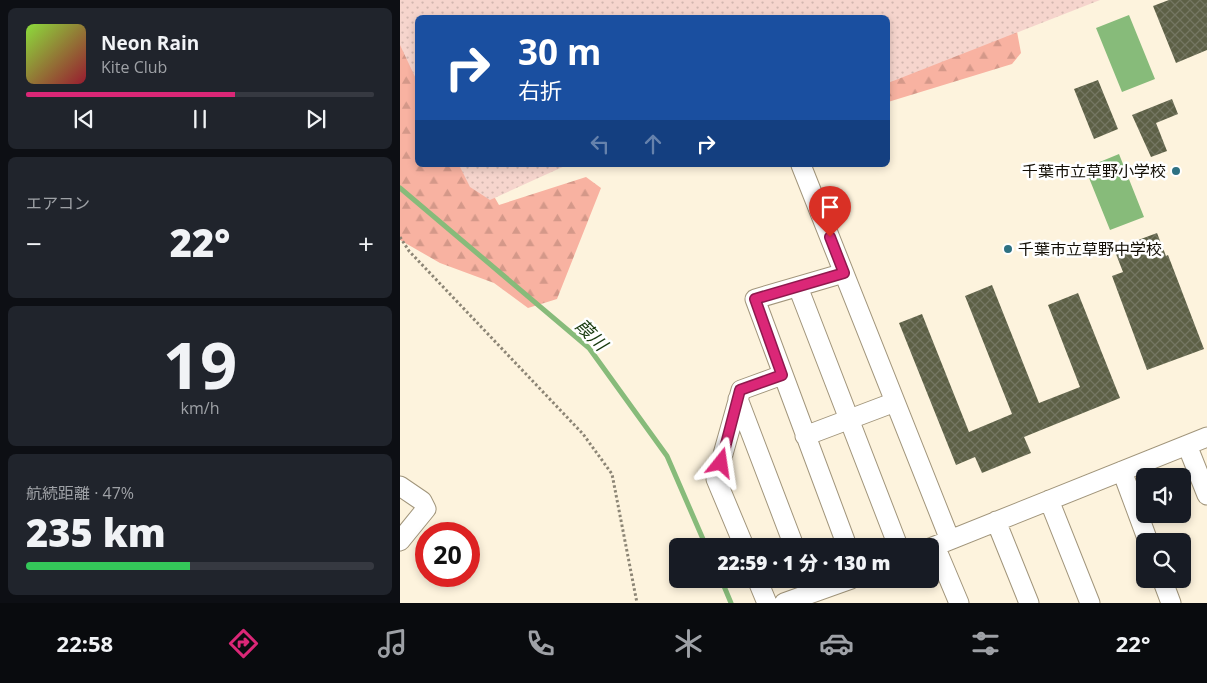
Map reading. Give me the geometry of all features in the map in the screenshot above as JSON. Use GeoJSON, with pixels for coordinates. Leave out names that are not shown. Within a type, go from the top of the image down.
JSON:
{"type":"FeatureCollection","features":[{"type":"Feature","properties":{"kind":"street"},"geometry":{"type":"LineString","coordinates":[[802,167],[895,402],[936,538]]}},
{"type":"Feature","properties":{"kind":"street"},"geometry":{"type":"LineString","coordinates":[[844,273],[755,299],[844,538]]}},
{"type":"Feature","properties":{"kind":"street"},"geometry":{"type":"LineString","coordinates":[[798,286],[895,538]]}},
{"type":"Feature","properties":{"kind":"street"},"geometry":{"type":"LineString","coordinates":[[741,538],[716,478],[740,390],[782,375]]}},
{"type":"Feature","properties":{"kind":"street"},"geometry":{"type":"LineString","coordinates":[[738,399],[791,538]]}},
{"type":"Feature","properties":{"kind":"street"},"geometry":{"type":"LineString","coordinates":[[805,436],[895,402]]}},
{"type":"Feature","properties":{"kind":"street"},"geometry":{"type":"LineString","coordinates":[[939,544],[1207,437]]}},
{"type":"Feature","properties":{"kind":"street"},"geometry":{"type":"LineString","coordinates":[[1186,445],[1207,495]]}},
{"type":"Feature","properties":{"kind":"street"},"geometry":{"type":"LineString","coordinates":[[1122,471],[1145,533]]}},
{"type":"Feature","properties":{"kind":"street"},"geometry":{"type":"LineString","coordinates":[[400,486],[422,501],[426,509],[400,541]]}},
{"type":"Feature","properties":{"kind":"street"},"geometry":{"type":"LineString","coordinates":[[1049,500],[1090,603]]}},
{"type":"Feature","properties":{"kind":"street"},"geometry":{"type":"LineString","coordinates":[[996,521],[1029,603]]}},
{"type":"Feature","properties":{"kind":"street"},"geometry":{"type":"LineString","coordinates":[[939,547],[959,603]]}},
{"type":"Feature","properties":{"kind":"street"},"geometry":{"type":"LineString","coordinates":[[761,588],[767,603]]}},
{"type":"Feature","properties":{"kind":"street"},"geometry":{"type":"LineString","coordinates":[[1165,588],[1171,603]]}},
{"type":"Feature","properties":{"kind":"street"},"geometry":{"type":"LineString","coordinates":[[784,603],[819,591]]}},
{"type":"Feature","properties":{"kind":"path"},"geometry":{"type":"LineString","coordinates":[[400,237],[409,251],[583,434],[612,474],[637,603]]}},
{"type":"Feature","properties":{"kind":"green space"},"geometry":{"type":"Polygon","coordinates":[[[1015,21],[1021,53],[1012,64],[890,101],[890,39],[1015,21]]]}},
{"type":"Feature","properties":{"kind":"green space"},"geometry":{"type":"Polygon","coordinates":[[[400,27],[415,55],[415,167],[477,167],[499,205],[586,177],[601,188],[557,299],[528,308],[494,283],[440,263],[400,240],[400,27]]]}},
{"type":"Feature","properties":{"kind":"shaded area"},"geometry":{"type":"Polygon","coordinates":[[[400,0],[1100,0],[890,82],[890,15],[415,15],[415,77],[400,45],[400,0]]]}},
{"type":"Feature","properties":{"kind":"shaded area"},"geometry":{"type":"Polygon","coordinates":[[[1129,15],[1155,79],[1122,92],[1096,28],[1129,15]]]}},
{"type":"Feature","properties":{"kind":"shaded area"},"geometry":{"type":"Polygon","coordinates":[[[1119,154],[1144,217],[1110,230],[1085,168],[1119,154]]]}},
{"type":"Feature","properties":{"kind":"shaded area"},"geometry":{"type":"Polygon","coordinates":[[[460,167],[563,167],[490,200],[470,187],[460,167]]]}},
{"type":"Feature","properties":{"kind":"building"},"geometry":{"type":"Polygon","coordinates":[[[1169,0],[1207,0],[1207,50],[1176,63],[1153,6],[1169,0]]]}},
{"type":"Feature","properties":{"kind":"building"},"geometry":{"type":"Polygon","coordinates":[[[1098,80],[1118,129],[1094,139],[1074,89],[1098,80]]]}},
{"type":"Feature","properties":{"kind":"building"},"geometry":{"type":"Polygon","coordinates":[[[1172,99],[1178,114],[1156,123],[1167,151],[1151,157],[1132,115],[1172,99]]]}},
{"type":"Feature","properties":{"kind":"building"},"geometry":{"type":"Polygon","coordinates":[[[1157,233],[1166,256],[1168,255],[1204,349],[1147,370],[1112,276],[1123,272],[1114,249],[1157,233]]]}},
{"type":"Feature","properties":{"kind":"building"},"geometry":{"type":"Polygon","coordinates":[[[992,285],[1039,403],[1080,387],[1048,305],[1078,293],[1120,398],[1024,437],[1031,453],[982,473],[975,457],[956,465],[899,323],[922,314],[969,432],[1012,414],[965,296],[992,285]]]}},
{"type":"Feature","properties":{"kind":"waterway","name":"葭川"},"geometry":{"type":"LineString","coordinates":[[400,188],[589,348],[667,456],[703,538]]}},
{"type":"Feature","properties":{"kind":"waterway","name":"葭川"},"geometry":{"type":"LineString","coordinates":[[725,588],[731,603]]}},
{"type":"Feature","properties":{"kind":"place","name":"千葉市立草野小学校"},"geometry":{"type":"Point","coordinates":[1176,171]}},
{"type":"Feature","properties":{"kind":"place","name":"千葉市立草野中学校"},"geometry":{"type":"Point","coordinates":[1008,249]}},
{"type":"Feature","properties":{"kind":"route"},"geometry":{"type":"LineString","coordinates":[[721,463],[740,390],[782,375],[755,299],[844,273],[830,237]]}}]}
